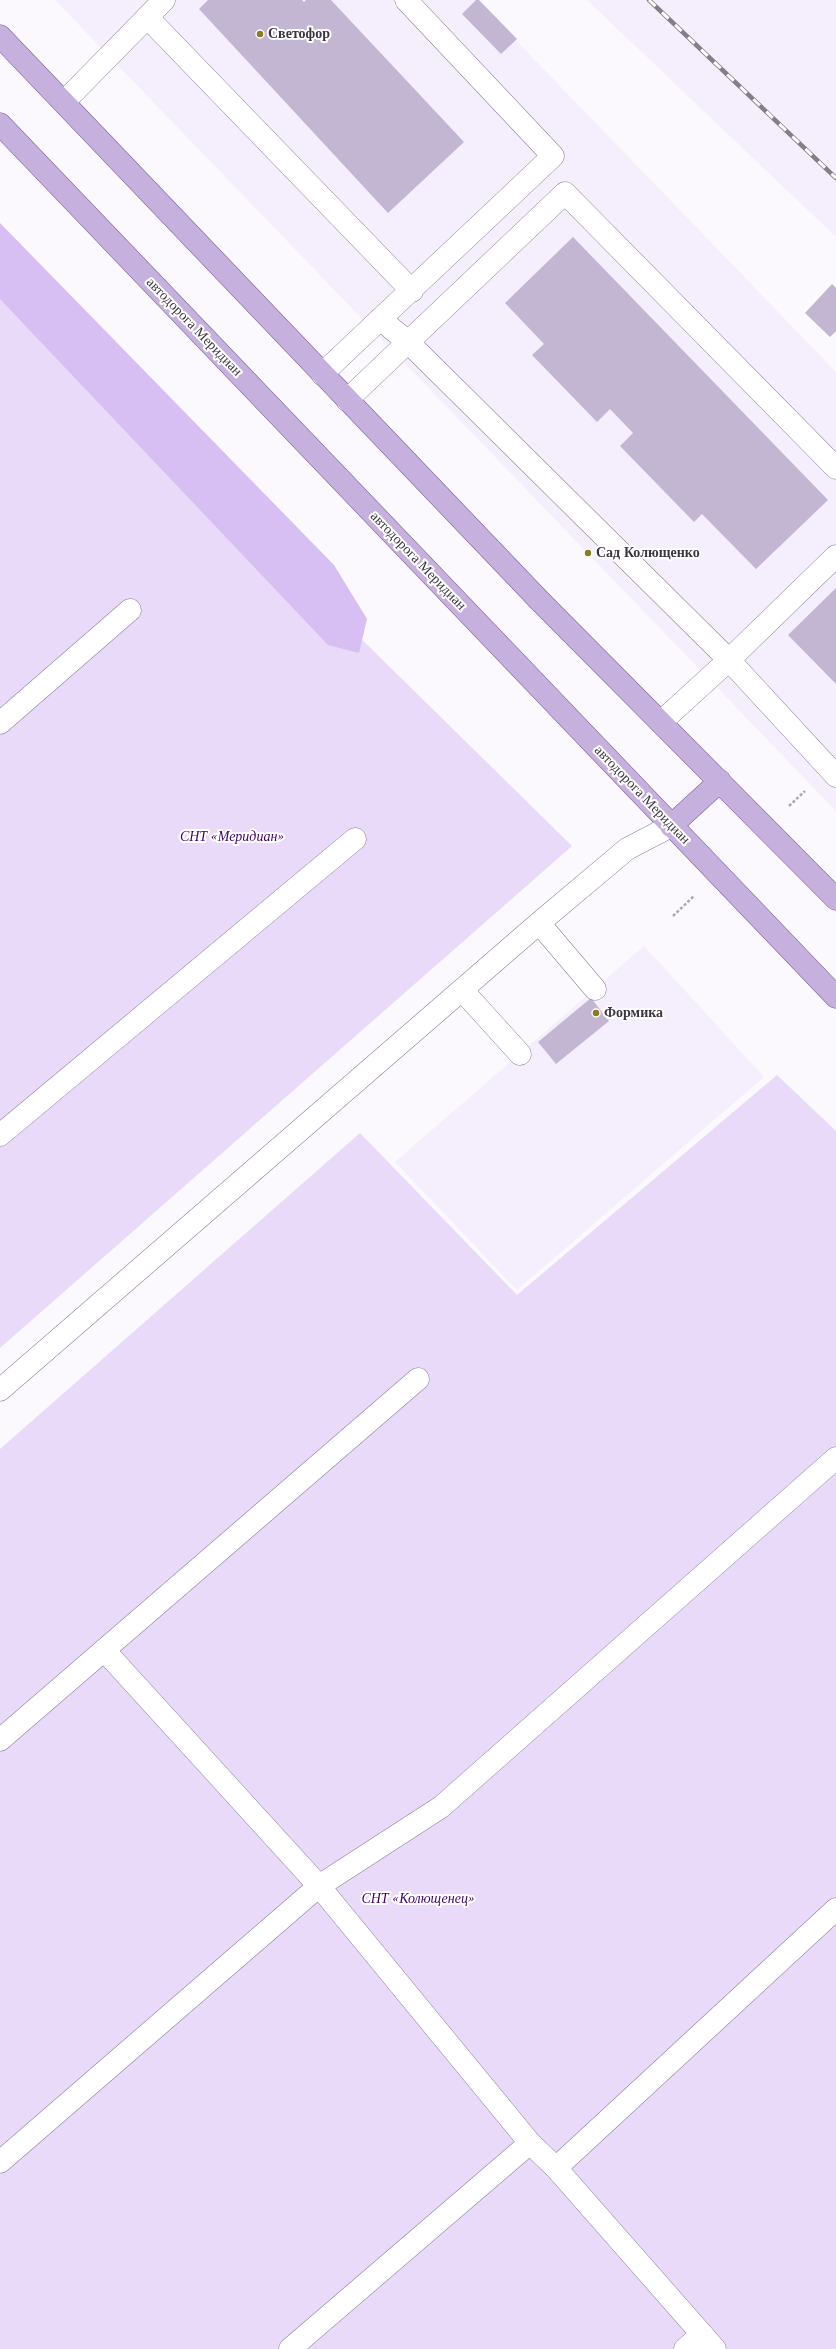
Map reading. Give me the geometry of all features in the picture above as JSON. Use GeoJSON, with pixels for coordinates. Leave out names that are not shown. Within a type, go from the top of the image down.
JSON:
{"type":"FeatureCollection","features":[{"type":"Feature","properties":{"kind":"main road"},"geometry":{"type":"LineString","coordinates":[[0,36],[539,600],[836,899]]}},
{"type":"Feature","properties":{"kind":"main road","name":"автодорога Меридиан"},"geometry":{"type":"LineString","coordinates":[[0,124],[836,997]]}},
{"type":"Feature","properties":{"kind":"main road"},"geometry":{"type":"LineString","coordinates":[[671,826],[720,781]]}},
{"type":"Feature","properties":{"kind":"street"},"geometry":{"type":"LineString","coordinates":[[64,102],[164,0]]}},
{"type":"Feature","properties":{"kind":"street"},"geometry":{"type":"LineString","coordinates":[[322,374],[412,291],[553,156],[406,0]]}},
{"type":"Feature","properties":{"kind":"street"},"geometry":{"type":"LineString","coordinates":[[147,17],[412,291]]}},
{"type":"Feature","properties":{"kind":"street"},"geometry":{"type":"LineString","coordinates":[[347,400],[565,193],[836,468]]}},
{"type":"Feature","properties":{"kind":"street"},"geometry":{"type":"LineString","coordinates":[[380,319],[408,342],[729,660],[836,776]]}},
{"type":"Feature","properties":{"kind":"street"},"geometry":{"type":"LineString","coordinates":[[661,722],[729,660],[836,556]]}},
{"type":"Feature","properties":{"kind":"street"},"geometry":{"type":"LineString","coordinates":[[0,723],[130,610]]}},
{"type":"Feature","properties":{"kind":"street"},"geometry":{"type":"LineString","coordinates":[[0,1390],[539,923],[627,849],[671,826]]}},
{"type":"Feature","properties":{"kind":"street"},"geometry":{"type":"LineString","coordinates":[[0,1135],[355,838]]}},
{"type":"Feature","properties":{"kind":"street"},"geometry":{"type":"LineString","coordinates":[[539,923],[596,989]]}},
{"type":"Feature","properties":{"kind":"street"},"geometry":{"type":"LineString","coordinates":[[462,990],[520,1054]]}},
{"type":"Feature","properties":{"kind":"street"},"geometry":{"type":"LineString","coordinates":[[0,1740],[418,1379]]}},
{"type":"Feature","properties":{"kind":"street"},"geometry":{"type":"LineString","coordinates":[[0,2162],[319,1886],[441,1807],[836,1458]]}},
{"type":"Feature","properties":{"kind":"street"},"geometry":{"type":"LineString","coordinates":[[104,1650],[319,1886],[530,2143],[556,2168],[708,2342],[685,2349]]}},
{"type":"Feature","properties":{"kind":"street"},"geometry":{"type":"LineString","coordinates":[[556,2168],[836,1909]]}},
{"type":"Feature","properties":{"kind":"street"},"geometry":{"type":"LineString","coordinates":[[290,2349],[530,2143]]}},
{"type":"Feature","properties":{"kind":"shaded area"},"geometry":{"type":"Polygon","coordinates":[[[55,0],[477,0],[836,372],[836,811],[55,0]]]}},
{"type":"Feature","properties":{"kind":"shaded area"},"geometry":{"type":"Polygon","coordinates":[[[587,0],[836,0],[836,237],[587,0]]]}},
{"type":"Feature","properties":{"kind":"shaded area"},"geometry":{"type":"Polygon","coordinates":[[[0,223],[334,565],[367,619],[359,653],[328,645],[0,299],[0,223]]]}},
{"type":"Feature","properties":{"kind":"shaded area"},"geometry":{"type":"Polygon","coordinates":[[[644,946],[764,1077],[517,1290],[395,1162],[644,946]]]}},
{"type":"Feature","properties":{"kind":"green space","name":"СНТ «Меридиан»"},"geometry":{"type":"Polygon","coordinates":[[[0,284],[572,846],[0,1348],[0,284]]]}},
{"type":"Feature","properties":{"kind":"green space","name":"СНТ «Колющенец»"},"geometry":{"type":"Polygon","coordinates":[[[777,1075],[836,1131],[836,2349],[0,2349],[0,1449],[360,1133],[517,1295],[777,1075]]]}},
{"type":"Feature","properties":{"kind":"building"},"geometry":{"type":"Polygon","coordinates":[[[208,0],[302,0],[304,2],[306,0],[331,0],[464,142],[388,213],[199,9],[208,0]]]}},
{"type":"Feature","properties":{"kind":"building"},"geometry":{"type":"Polygon","coordinates":[[[476,0],[479,0],[517,39],[501,54],[462,14],[476,0]]]}},
{"type":"Feature","properties":{"kind":"building"},"geometry":{"type":"Polygon","coordinates":[[[573,237],[828,500],[756,569],[702,514],[694,522],[620,446],[633,433],[610,409],[597,422],[532,355],[544,344],[505,303],[573,237]]]}},
{"type":"Feature","properties":{"kind":"building"},"geometry":{"type":"Polygon","coordinates":[[[832,284],[836,288],[836,331],[830,337],[805,313],[832,284]]]}},
{"type":"Feature","properties":{"kind":"building"},"geometry":{"type":"Polygon","coordinates":[[[836,588],[836,684],[788,635],[836,588]]]}},
{"type":"Feature","properties":{"kind":"building"},"geometry":{"type":"Polygon","coordinates":[[[591,998],[609,1021],[556,1064],[538,1042],[591,998]]]}},
{"type":"Feature","properties":{"kind":"railway"},"geometry":{"type":"LineString","coordinates":[[649,0],[836,178]]}},
{"type":"Feature","properties":{"kind":"place","name":"Светофор"},"geometry":{"type":"Point","coordinates":[260,34]}},
{"type":"Feature","properties":{"kind":"place","name":"Сад Колющенко"},"geometry":{"type":"Point","coordinates":[588,553]}},
{"type":"Feature","properties":{"kind":"place","name":"Формика"},"geometry":{"type":"Point","coordinates":[596,1013]}}]}
